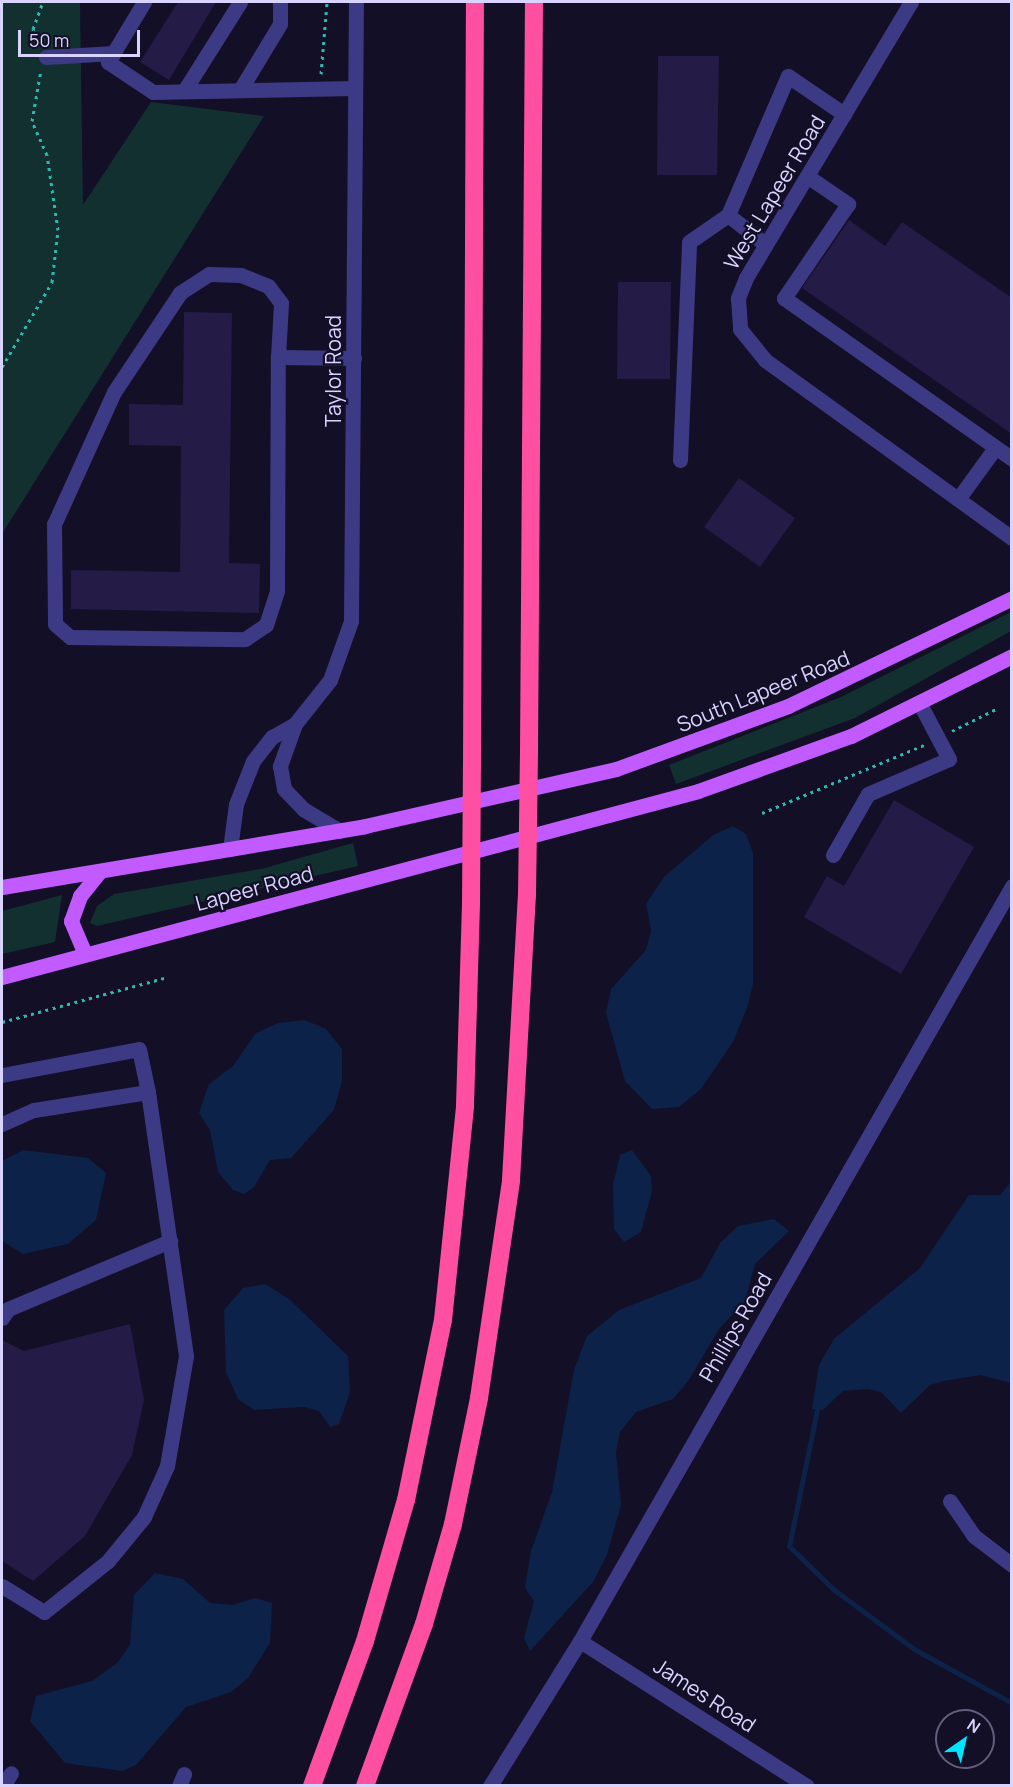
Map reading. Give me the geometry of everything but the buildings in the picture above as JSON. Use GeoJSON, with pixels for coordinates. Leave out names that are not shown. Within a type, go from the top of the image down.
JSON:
{"type":"FeatureCollection","features":[{"type":"Feature","properties":{"kind":"highway"},"geometry":{"type":"LineString","coordinates":[[312,1785],[365,1641],[406,1500],[443,1320],[465,1106],[471,903],[475,2]]}},
{"type":"Feature","properties":{"kind":"highway"},"geometry":{"type":"LineString","coordinates":[[365,1785],[424,1623],[453,1524],[479,1398],[511,1180],[527,895],[534,2]]}},
{"type":"Feature","properties":{"kind":"main road","name":"South Lapeer Road"},"geometry":{"type":"LineString","coordinates":[[520,794],[616,769],[777,710],[902,656],[1011,598]]}},
{"type":"Feature","properties":{"kind":"main road"},"geometry":{"type":"LineString","coordinates":[[920,704],[1011,656]]}},
{"type":"Feature","properties":{"kind":"main road","name":"Lapeer Road"},"geometry":{"type":"LineString","coordinates":[[2,977],[646,807],[777,765],[920,704]]}},
{"type":"Feature","properties":{"kind":"main road","name":"Lapeer Road"},"geometry":{"type":"LineString","coordinates":[[2,887],[340,831],[520,794]]}},
{"type":"Feature","properties":{"kind":"main road"},"geometry":{"type":"LineString","coordinates":[[85,954],[70,921],[80,896],[100,871]]}},
{"type":"Feature","properties":{"kind":"main road"},"geometry":{"type":"LineString","coordinates":[[2,895],[35,883]]}},
{"type":"Feature","properties":{"kind":"street"},"geometry":{"type":"LineString","coordinates":[[144,2],[108,62],[153,92],[355,88]]}},
{"type":"Feature","properties":{"kind":"street"},"geometry":{"type":"LineString","coordinates":[[184,91],[240,2]]}},
{"type":"Feature","properties":{"kind":"street","name":"Taylor Road"},"geometry":{"type":"LineString","coordinates":[[340,831],[303,809],[284,789],[280,766],[295,723],[335,671],[350,630],[356,2]]}},
{"type":"Feature","properties":{"kind":"street","name":"West Lapeer Road"},"geometry":{"type":"LineString","coordinates":[[911,2],[765,244],[738,298],[747,344],[1011,538]]}},
{"type":"Feature","properties":{"kind":"street"},"geometry":{"type":"LineString","coordinates":[[240,90],[280,24],[278,3]]}},
{"type":"Feature","properties":{"kind":"street"},"geometry":{"type":"LineString","coordinates":[[46,57],[114,53]]}},
{"type":"Feature","properties":{"kind":"street"},"geometry":{"type":"LineString","coordinates":[[680,460],[689,242],[728,215],[788,76],[844,114]]}},
{"type":"Feature","properties":{"kind":"street"},"geometry":{"type":"LineString","coordinates":[[807,176],[848,204],[784,298],[1005,452],[958,499]]}},
{"type":"Feature","properties":{"kind":"street"},"geometry":{"type":"LineString","coordinates":[[728,215],[765,244]]}},
{"type":"Feature","properties":{"kind":"street"},"geometry":{"type":"LineString","coordinates":[[209,274],[241,275],[268,286],[281,303],[278,357],[278,591],[266,625],[245,639],[70,637],[55,624],[54,524],[114,392],[180,293],[209,274]]}},
{"type":"Feature","properties":{"kind":"street"},"geometry":{"type":"LineString","coordinates":[[278,357],[354,358]]}},
{"type":"Feature","properties":{"kind":"street"},"geometry":{"type":"LineString","coordinates":[[833,855],[868,794],[950,759],[920,704]]}},
{"type":"Feature","properties":{"kind":"street","name":"Taylor Road"},"geometry":{"type":"LineString","coordinates":[[231,849],[236,804],[247,772],[272,737],[295,723]]}},
{"type":"Feature","properties":{"kind":"street","name":"Phillips Road"},"geometry":{"type":"LineString","coordinates":[[490,1785],[580,1641],[1011,886]]}},
{"type":"Feature","properties":{"kind":"street"},"geometry":{"type":"LineString","coordinates":[[2,1075],[139,1049],[148,1092],[186,1356],[167,1466],[144,1517],[108,1562],[44,1612],[2,1586]]}},
{"type":"Feature","properties":{"kind":"street"},"geometry":{"type":"LineString","coordinates":[[2,1124],[69,1102],[148,1092]]}},
{"type":"Feature","properties":{"kind":"street"},"geometry":{"type":"LineString","coordinates":[[4,1312],[170,1241]]}},
{"type":"Feature","properties":{"kind":"street"},"geometry":{"type":"LineString","coordinates":[[950,1501],[974,1536],[1011,1565]]}},
{"type":"Feature","properties":{"kind":"street","name":"James Road"},"geometry":{"type":"LineString","coordinates":[[580,1641],[807,1785]]}},
{"type":"Feature","properties":{"kind":"path"},"geometry":{"type":"LineString","coordinates":[[2,368],[52,282],[58,230],[46,155],[32,122],[46,57],[33,29],[43,2]]}},
{"type":"Feature","properties":{"kind":"path"},"geometry":{"type":"LineString","coordinates":[[318,89],[327,2]]}},
{"type":"Feature","properties":{"kind":"path"},"geometry":{"type":"LineString","coordinates":[[762,813],[938,738],[996,709]]}},
{"type":"Feature","properties":{"kind":"path"},"geometry":{"type":"LineString","coordinates":[[2,1022],[164,978]]}},
{"type":"Feature","properties":{"kind":"green space"},"geometry":{"type":"Polygon","coordinates":[[[2,2],[80,2],[83,205],[151,102],[264,116],[2,534],[2,2]]]}},
{"type":"Feature","properties":{"kind":"green space"},"geometry":{"type":"Polygon","coordinates":[[[1011,612],[1011,631],[855,718],[676,784],[669,765],[841,697],[1011,612]]]}},
{"type":"Feature","properties":{"kind":"green space"},"geometry":{"type":"Polygon","coordinates":[[[353,843],[358,866],[97,926],[90,923],[97,906],[114,894],[261,869],[353,843]]]}},
{"type":"Feature","properties":{"kind":"green space"},"geometry":{"type":"Polygon","coordinates":[[[62,895],[55,942],[2,954],[2,911],[62,895]]]}},
{"type":"Feature","properties":{"kind":"water"},"geometry":{"type":"Polygon","coordinates":[[[733,826],[746,834],[753,853],[753,984],[747,1008],[733,1042],[701,1089],[679,1107],[652,1109],[625,1081],[606,1013],[611,989],[646,950],[651,931],[646,904],[664,877],[713,835],[733,826]]]}},
{"type":"Feature","properties":{"kind":"water"},"geometry":{"type":"Polygon","coordinates":[[[305,1020],[326,1029],[342,1049],[342,1081],[334,1110],[291,1158],[270,1160],[254,1187],[244,1194],[233,1190],[218,1172],[210,1130],[199,1113],[209,1084],[233,1066],[256,1033],[278,1023],[305,1020]]]}},
{"type":"Feature","properties":{"kind":"water"},"geometry":{"type":"Polygon","coordinates":[[[23,1150],[88,1158],[106,1173],[96,1220],[68,1244],[23,1254],[2,1241],[2,1161],[23,1150]]]}},
{"type":"Feature","properties":{"kind":"water"},"geometry":{"type":"Polygon","coordinates":[[[632,1150],[651,1176],[652,1191],[641,1232],[624,1242],[614,1229],[613,1185],[620,1155],[632,1150]]]}},
{"type":"Feature","properties":{"kind":"water"},"geometry":{"type":"Polygon","coordinates":[[[1011,1182],[1011,1383],[980,1375],[944,1381],[930,1385],[901,1413],[881,1392],[868,1389],[843,1391],[823,1410],[812,1409],[819,1365],[834,1339],[920,1268],[969,1195],[1000,1195],[1011,1182]]]}},
{"type":"Feature","properties":{"kind":"water"},"geometry":{"type":"Polygon","coordinates":[[[774,1219],[789,1231],[755,1264],[745,1301],[719,1329],[689,1380],[673,1399],[636,1412],[620,1432],[616,1452],[621,1505],[607,1555],[593,1582],[530,1651],[524,1638],[534,1601],[525,1588],[531,1551],[552,1492],[574,1370],[587,1336],[619,1310],[701,1278],[720,1243],[738,1226],[774,1219]]]}},
{"type":"Feature","properties":{"kind":"water"},"geometry":{"type":"Polygon","coordinates":[[[265,1284],[289,1299],[348,1356],[350,1392],[339,1424],[330,1427],[319,1411],[304,1407],[254,1410],[238,1399],[226,1372],[224,1310],[243,1288],[265,1284]]]}},
{"type":"Feature","properties":{"kind":"water"},"geometry":{"type":"Polygon","coordinates":[[[155,1573],[183,1579],[210,1603],[233,1605],[255,1598],[272,1603],[270,1643],[248,1678],[231,1692],[186,1707],[136,1765],[122,1771],[65,1763],[30,1721],[36,1696],[92,1681],[117,1663],[130,1645],[134,1595],[155,1573]]]}},
{"type":"Feature","properties":{"kind":"waterway"},"geometry":{"type":"LineString","coordinates":[[817,1410],[789,1546],[833,1589],[914,1649],[1012,1703]]}}]}
